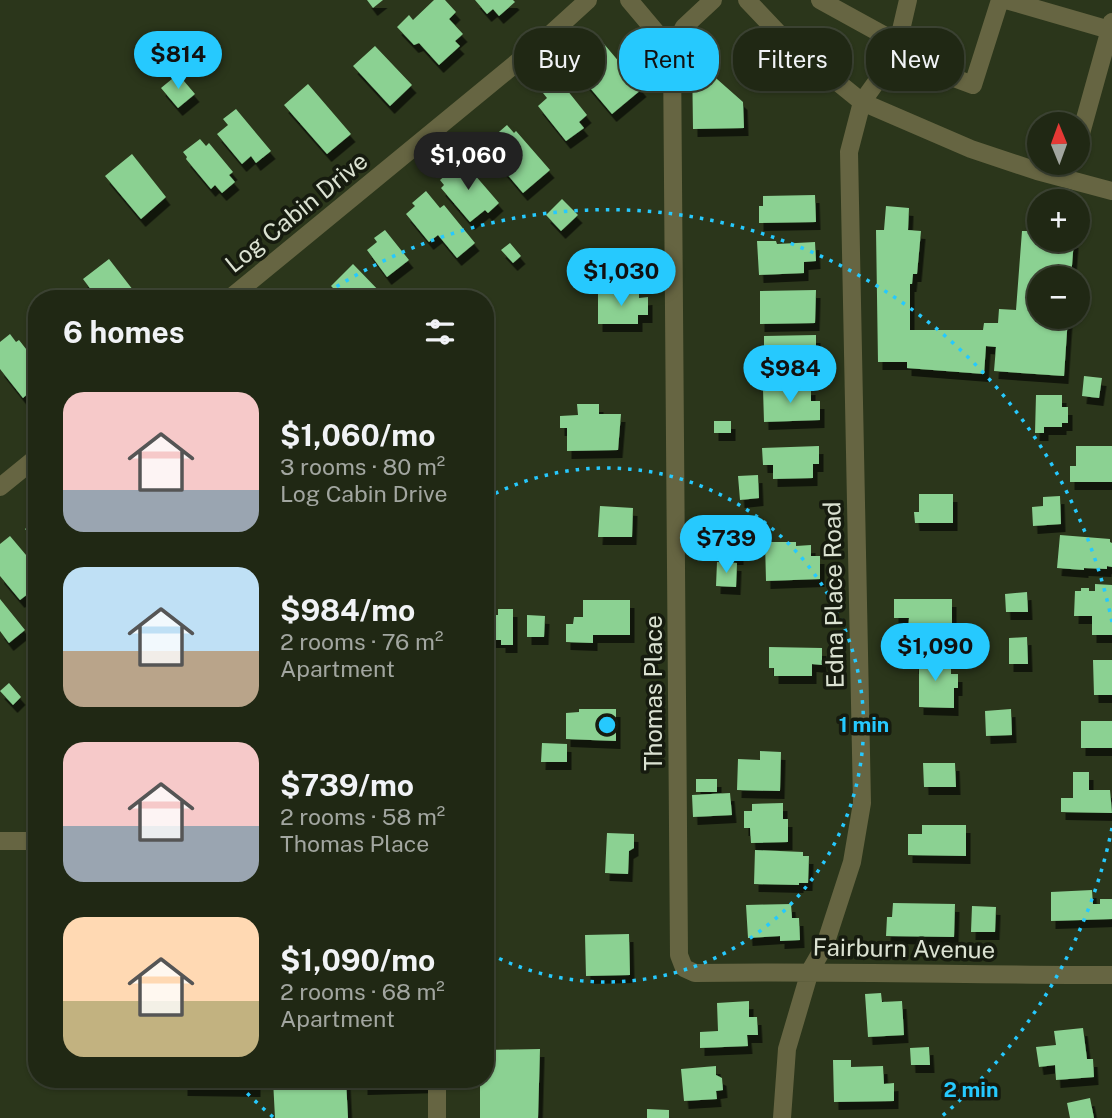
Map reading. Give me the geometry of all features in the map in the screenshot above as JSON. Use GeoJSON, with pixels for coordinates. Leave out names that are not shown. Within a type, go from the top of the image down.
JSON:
{"type":"FeatureCollection","features":[{"type":"Feature","properties":{"kind":"street","name":"Log Cabin Drive"},"geometry":{"type":"LineString","coordinates":[[240,290],[533,49],[588,0]]}},
{"type":"Feature","properties":{"kind":"street"},"geometry":{"type":"LineString","coordinates":[[629,0],[653,28]]}},
{"type":"Feature","properties":{"kind":"street"},"geometry":{"type":"LineString","coordinates":[[684,28],[713,0]]}},
{"type":"Feature","properties":{"kind":"street"},"geometry":{"type":"LineString","coordinates":[[747,0],[782,37],[862,102],[971,149],[1027,161]]}},
{"type":"Feature","properties":{"kind":"street"},"geometry":{"type":"LineString","coordinates":[[820,0],[866,30]]}},
{"type":"Feature","properties":{"kind":"street"},"geometry":{"type":"LineString","coordinates":[[902,28],[908,0]]}},
{"type":"Feature","properties":{"kind":"street"},"geometry":{"type":"LineString","coordinates":[[964,81],[973,85],[1000,0]]}},
{"type":"Feature","properties":{"kind":"street"},"geometry":{"type":"LineString","coordinates":[[1006,0],[1111,26],[1087,112]]}},
{"type":"Feature","properties":{"kind":"street","name":"Thomas Place"},"geometry":{"type":"LineString","coordinates":[[672,91],[679,956],[684,968],[695,973]]}},
{"type":"Feature","properties":{"kind":"street"},"geometry":{"type":"LineString","coordinates":[[862,102],[869,91]]}},
{"type":"Feature","properties":{"kind":"street","name":"Edna Place Road"},"geometry":{"type":"LineString","coordinates":[[782,1118],[787,1049],[810,971],[825,946],[852,862],[862,803],[849,152],[862,102]]}},
{"type":"Feature","properties":{"kind":"street"},"geometry":{"type":"LineString","coordinates":[[1078,175],[1112,191]]}},
{"type":"Feature","properties":{"kind":"street"},"geometry":{"type":"LineString","coordinates":[[0,487],[28,464]]}},
{"type":"Feature","properties":{"kind":"street"},"geometry":{"type":"LineString","coordinates":[[0,841],[28,841]]}},
{"type":"Feature","properties":{"kind":"street","name":"Fairburn Avenue"},"geometry":{"type":"LineString","coordinates":[[695,973],[810,971],[919,975],[1112,975]]}},
{"type":"Feature","properties":{"kind":"street"},"geometry":{"type":"LineString","coordinates":[[437,1118],[438,1088]]}},
{"type":"Feature","properties":{"kind":"building"},"geometry":{"type":"Polygon","coordinates":[[[367,0],[383,0],[373,8],[367,0]]]}},
{"type":"Feature","properties":{"kind":"building"},"geometry":{"type":"Polygon","coordinates":[[[434,0],[445,0],[456,12],[449,19],[463,34],[455,41],[460,46],[439,65],[419,43],[414,45],[397,27],[409,15],[413,20],[434,0]]]}},
{"type":"Feature","properties":{"kind":"building"},"geometry":{"type":"Polygon","coordinates":[[[475,0],[515,2],[499,16],[493,9],[487,14],[475,0]]]}},
{"type":"Feature","properties":{"kind":"building"},"geometry":{"type":"Polygon","coordinates":[[[605,45],[619,62],[619,91],[640,91],[612,114],[593,91],[605,91],[605,45]]]}},
{"type":"Feature","properties":{"kind":"building"},"geometry":{"type":"Polygon","coordinates":[[[375,46],[412,85],[390,106],[353,66],[375,46]]]}},
{"type":"Feature","properties":{"kind":"building"},"geometry":{"type":"Polygon","coordinates":[[[178,74],[195,94],[178,108],[161,88],[178,74]]]}},
{"type":"Feature","properties":{"kind":"building"},"geometry":{"type":"Polygon","coordinates":[[[719,81],[743,102],[744,128],[693,129],[692,91],[719,91],[719,81]]]}},
{"type":"Feature","properties":{"kind":"building"},"geometry":{"type":"Polygon","coordinates":[[[308,84],[351,134],[327,154],[284,105],[308,84]]]}},
{"type":"Feature","properties":{"kind":"building"},"geometry":{"type":"Polygon","coordinates":[[[568,91],[587,115],[579,122],[584,128],[566,141],[538,106],[547,98],[543,93],[568,91]]]}},
{"type":"Feature","properties":{"kind":"building"},"geometry":{"type":"Polygon","coordinates":[[[236,109],[271,151],[256,163],[251,156],[242,164],[217,134],[228,125],[223,119],[236,109]]]}},
{"type":"Feature","properties":{"kind":"building"},"geometry":{"type":"Polygon","coordinates":[[[507,125],[514,133],[516,131],[550,170],[523,193],[489,153],[491,151],[485,144],[507,125]]]}},
{"type":"Feature","properties":{"kind":"building"},"geometry":{"type":"Polygon","coordinates":[[[200,139],[206,146],[209,143],[233,172],[229,175],[235,182],[222,193],[215,185],[211,189],[183,152],[200,139]]]}},
{"type":"Feature","properties":{"kind":"building"},"geometry":{"type":"Polygon","coordinates":[[[132,154],[166,197],[141,219],[105,176],[132,154]]]}},
{"type":"Feature","properties":{"kind":"building"},"geometry":{"type":"Polygon","coordinates":[[[461,162],[499,203],[488,213],[485,210],[470,222],[441,188],[444,185],[440,180],[461,162]]]}},
{"type":"Feature","properties":{"kind":"building"},"geometry":{"type":"Polygon","coordinates":[[[426,191],[440,208],[444,205],[475,243],[457,258],[438,235],[429,242],[406,214],[415,206],[412,203],[426,191]]]}},
{"type":"Feature","properties":{"kind":"building"},"geometry":{"type":"Polygon","coordinates":[[[815,195],[816,222],[759,223],[759,206],[763,206],[763,196],[815,195]]]}},
{"type":"Feature","properties":{"kind":"building"},"geometry":{"type":"Polygon","coordinates":[[[562,199],[578,215],[561,231],[546,215],[562,199]]]}},
{"type":"Feature","properties":{"kind":"building"},"geometry":{"type":"Polygon","coordinates":[[[886,206],[909,208],[908,230],[921,231],[917,274],[913,274],[910,284],[910,330],[983,330],[984,323],[998,323],[999,309],[1016,310],[1022,231],[1027,231],[1027,252],[1073,252],[1072,266],[1027,266],[1027,329],[1067,329],[1064,376],[994,371],[996,347],[986,346],[984,374],[907,368],[907,362],[878,362],[876,230],[884,230],[886,206]]]}},
{"type":"Feature","properties":{"kind":"building"},"geometry":{"type":"Polygon","coordinates":[[[385,230],[409,260],[387,277],[367,250],[377,242],[374,238],[385,230]]]}},
{"type":"Feature","properties":{"kind":"building"},"geometry":{"type":"Polygon","coordinates":[[[757,241],[776,241],[777,244],[815,242],[816,261],[804,262],[804,273],[759,275],[757,241]]]}},
{"type":"Feature","properties":{"kind":"building"},"geometry":{"type":"Polygon","coordinates":[[[510,243],[521,256],[513,263],[501,250],[510,243]]]}},
{"type":"Feature","properties":{"kind":"building"},"geometry":{"type":"Polygon","coordinates":[[[109,259],[133,290],[91,290],[83,279],[109,259]]]}},
{"type":"Feature","properties":{"kind":"building"},"geometry":{"type":"Polygon","coordinates":[[[353,264],[378,290],[335,290],[331,286],[353,264]]]}},
{"type":"Feature","properties":{"kind":"building"},"geometry":{"type":"Polygon","coordinates":[[[816,290],[815,323],[760,324],[760,291],[816,290]]]}},
{"type":"Feature","properties":{"kind":"building"},"geometry":{"type":"Polygon","coordinates":[[[598,292],[639,292],[639,298],[648,297],[648,315],[638,315],[638,324],[598,324],[598,292]]]}},
{"type":"Feature","properties":{"kind":"building"},"geometry":{"type":"Polygon","coordinates":[[[10,334],[28,352],[28,394],[23,398],[0,369],[0,342],[10,334]]]}},
{"type":"Feature","properties":{"kind":"building"},"geometry":{"type":"Polygon","coordinates":[[[816,335],[816,358],[812,358],[812,369],[764,370],[764,336],[816,335]]]}},
{"type":"Feature","properties":{"kind":"building"},"geometry":{"type":"Polygon","coordinates":[[[1084,376],[1102,378],[1099,398],[1082,396],[1084,376]]]}},
{"type":"Feature","properties":{"kind":"building"},"geometry":{"type":"Polygon","coordinates":[[[811,387],[811,401],[820,401],[820,420],[764,422],[763,389],[811,387]]]}},
{"type":"Feature","properties":{"kind":"building"},"geometry":{"type":"Polygon","coordinates":[[[1036,395],[1062,395],[1062,407],[1068,407],[1068,423],[1062,423],[1062,427],[1044,427],[1044,433],[1035,433],[1036,395]]]}},
{"type":"Feature","properties":{"kind":"building"},"geometry":{"type":"Polygon","coordinates":[[[577,404],[599,404],[599,414],[621,414],[618,450],[567,451],[567,428],[560,428],[560,416],[578,415],[577,404]]]}},
{"type":"Feature","properties":{"kind":"building"},"geometry":{"type":"Polygon","coordinates":[[[714,421],[731,421],[731,433],[714,433],[714,421]]]}},
{"type":"Feature","properties":{"kind":"building"},"geometry":{"type":"Polygon","coordinates":[[[819,446],[819,464],[813,464],[813,478],[773,479],[773,465],[763,465],[762,448],[819,446]]]}},
{"type":"Feature","properties":{"kind":"building"},"geometry":{"type":"Polygon","coordinates":[[[1076,446],[1112,446],[1112,482],[1070,482],[1070,466],[1076,466],[1076,446]]]}},
{"type":"Feature","properties":{"kind":"building"},"geometry":{"type":"Polygon","coordinates":[[[758,475],[759,498],[740,500],[738,476],[758,475]]]}},
{"type":"Feature","properties":{"kind":"building"},"geometry":{"type":"Polygon","coordinates":[[[919,494],[953,494],[953,523],[915,523],[914,512],[919,512],[919,494]]]}},
{"type":"Feature","properties":{"kind":"building"},"geometry":{"type":"Polygon","coordinates":[[[1060,496],[1061,524],[1033,526],[1032,507],[1043,506],[1043,497],[1060,496]]]}},
{"type":"Feature","properties":{"kind":"building"},"geometry":{"type":"Polygon","coordinates":[[[600,506],[633,508],[632,537],[598,537],[600,506]]]}},
{"type":"Feature","properties":{"kind":"building"},"geometry":{"type":"Polygon","coordinates":[[[1060,535],[1110,539],[1112,567],[1084,570],[1057,568],[1060,535]]]}},
{"type":"Feature","properties":{"kind":"building"},"geometry":{"type":"Polygon","coordinates":[[[10,536],[28,557],[28,594],[20,600],[0,576],[0,544],[10,536]]]}},
{"type":"Feature","properties":{"kind":"building"},"geometry":{"type":"Polygon","coordinates":[[[765,542],[811,545],[811,556],[820,556],[820,579],[766,581],[765,542]]]}},
{"type":"Feature","properties":{"kind":"building"},"geometry":{"type":"Polygon","coordinates":[[[717,544],[739,544],[739,557],[717,557],[717,544]]]}},
{"type":"Feature","properties":{"kind":"building"},"geometry":{"type":"Polygon","coordinates":[[[717,562],[737,563],[736,587],[716,586],[717,562]]]}},
{"type":"Feature","properties":{"kind":"building"},"geometry":{"type":"Polygon","coordinates":[[[1095,584],[1112,585],[1112,635],[1092,635],[1092,616],[1074,616],[1075,591],[1089,588],[1089,591],[1095,591],[1095,584]]]}},
{"type":"Feature","properties":{"kind":"building"},"geometry":{"type":"Polygon","coordinates":[[[1027,592],[1028,612],[1006,612],[1005,594],[1027,592]]]}},
{"type":"Feature","properties":{"kind":"building"},"geometry":{"type":"Polygon","coordinates":[[[0,599],[25,630],[9,643],[0,631],[0,599]]]}},
{"type":"Feature","properties":{"kind":"building"},"geometry":{"type":"Polygon","coordinates":[[[894,599],[952,599],[952,632],[908,631],[909,618],[894,618],[894,599]]]}},
{"type":"Feature","properties":{"kind":"building"},"geometry":{"type":"Polygon","coordinates":[[[583,600],[630,600],[630,635],[593,635],[593,643],[566,642],[566,624],[573,624],[574,617],[583,617],[583,600]]]}},
{"type":"Feature","properties":{"kind":"building"},"geometry":{"type":"Polygon","coordinates":[[[498,609],[513,609],[513,645],[501,645],[501,640],[494,640],[494,615],[498,615],[498,609]]]}},
{"type":"Feature","properties":{"kind":"building"},"geometry":{"type":"Polygon","coordinates":[[[527,615],[545,616],[544,637],[527,637],[527,615]]]}},
{"type":"Feature","properties":{"kind":"building"},"geometry":{"type":"Polygon","coordinates":[[[1027,637],[1028,664],[1009,664],[1009,638],[1027,637]]]}},
{"type":"Feature","properties":{"kind":"building"},"geometry":{"type":"Polygon","coordinates":[[[769,647],[822,648],[822,665],[812,664],[812,676],[774,676],[774,668],[769,668],[769,647]]]}},
{"type":"Feature","properties":{"kind":"building"},"geometry":{"type":"Polygon","coordinates":[[[914,654],[936,654],[936,669],[951,669],[951,674],[958,674],[958,688],[954,688],[954,708],[919,707],[919,666],[914,666],[914,654]]]}},
{"type":"Feature","properties":{"kind":"building"},"geometry":{"type":"Polygon","coordinates":[[[1093,660],[1112,660],[1112,695],[1094,695],[1093,660]]]}},
{"type":"Feature","properties":{"kind":"building"},"geometry":{"type":"Polygon","coordinates":[[[9,683],[21,697],[13,705],[0,691],[9,683]]]}},
{"type":"Feature","properties":{"kind":"building"},"geometry":{"type":"Polygon","coordinates":[[[579,709],[616,709],[616,741],[566,739],[566,713],[579,712],[579,709]]]}},
{"type":"Feature","properties":{"kind":"building"},"geometry":{"type":"Polygon","coordinates":[[[1011,709],[1012,735],[986,736],[985,711],[1011,709]]]}},
{"type":"Feature","properties":{"kind":"building"},"geometry":{"type":"Polygon","coordinates":[[[1081,721],[1112,721],[1112,748],[1081,748],[1081,721]]]}},
{"type":"Feature","properties":{"kind":"building"},"geometry":{"type":"Polygon","coordinates":[[[542,743],[567,744],[567,762],[541,762],[542,743]]]}},
{"type":"Feature","properties":{"kind":"building"},"geometry":{"type":"Polygon","coordinates":[[[760,751],[781,752],[780,791],[737,790],[738,759],[760,760],[760,751]]]}},
{"type":"Feature","properties":{"kind":"building"},"geometry":{"type":"Polygon","coordinates":[[[923,763],[955,763],[956,787],[924,787],[923,763]]]}},
{"type":"Feature","properties":{"kind":"building"},"geometry":{"type":"Polygon","coordinates":[[[1073,772],[1089,772],[1089,790],[1110,790],[1112,813],[1061,812],[1061,798],[1073,798],[1073,772]]]}},
{"type":"Feature","properties":{"kind":"building"},"geometry":{"type":"Polygon","coordinates":[[[696,779],[717,779],[717,792],[696,792],[696,779]]]}},
{"type":"Feature","properties":{"kind":"building"},"geometry":{"type":"Polygon","coordinates":[[[730,793],[732,815],[693,817],[692,795],[730,793]]]}},
{"type":"Feature","properties":{"kind":"building"},"geometry":{"type":"Polygon","coordinates":[[[783,803],[783,819],[788,819],[788,842],[751,843],[750,828],[744,828],[744,811],[752,811],[752,804],[783,803]]]}},
{"type":"Feature","properties":{"kind":"building"},"geometry":{"type":"Polygon","coordinates":[[[922,825],[966,825],[966,856],[908,855],[908,834],[922,834],[922,825]]]}},
{"type":"Feature","properties":{"kind":"building"},"geometry":{"type":"Polygon","coordinates":[[[607,833],[634,834],[634,848],[629,851],[628,874],[605,873],[607,833]]]}},
{"type":"Feature","properties":{"kind":"building"},"geometry":{"type":"Polygon","coordinates":[[[755,850],[803,852],[803,856],[809,856],[808,883],[754,884],[755,850]]]}},
{"type":"Feature","properties":{"kind":"building"},"geometry":{"type":"Polygon","coordinates":[[[1092,890],[1093,904],[1100,904],[1100,899],[1112,899],[1112,919],[1051,921],[1051,892],[1092,890]]]}},
{"type":"Feature","properties":{"kind":"building"},"geometry":{"type":"Polygon","coordinates":[[[893,903],[955,904],[954,937],[886,936],[887,917],[892,917],[893,903]]]}},
{"type":"Feature","properties":{"kind":"building"},"geometry":{"type":"Polygon","coordinates":[[[791,904],[792,918],[799,918],[800,940],[780,941],[780,936],[748,938],[746,905],[791,904]]]}},
{"type":"Feature","properties":{"kind":"building"},"geometry":{"type":"Polygon","coordinates":[[[972,906],[996,907],[995,932],[971,932],[972,906]]]}},
{"type":"Feature","properties":{"kind":"building"},"geometry":{"type":"Polygon","coordinates":[[[629,934],[630,975],[586,976],[585,935],[629,934]]]}},
{"type":"Feature","properties":{"kind":"building"},"geometry":{"type":"Polygon","coordinates":[[[881,993],[882,1002],[902,1001],[904,1035],[868,1037],[865,994],[881,993]]]}},
{"type":"Feature","properties":{"kind":"building"},"geometry":{"type":"Polygon","coordinates":[[[749,1001],[749,1017],[757,1017],[758,1035],[747,1035],[748,1046],[700,1048],[700,1032],[718,1031],[717,1003],[749,1001]]]}},
{"type":"Feature","properties":{"kind":"building"},"geometry":{"type":"Polygon","coordinates":[[[1083,1028],[1087,1059],[1093,1059],[1094,1077],[1056,1080],[1055,1065],[1039,1067],[1036,1047],[1056,1045],[1054,1031],[1083,1028]]]}},
{"type":"Feature","properties":{"kind":"building"},"geometry":{"type":"Polygon","coordinates":[[[929,1047],[930,1065],[911,1065],[910,1048],[929,1047]]]}},
{"type":"Feature","properties":{"kind":"building"},"geometry":{"type":"Polygon","coordinates":[[[540,1049],[538,1118],[480,1118],[480,1088],[494,1088],[494,1050],[540,1049]]]}},
{"type":"Feature","properties":{"kind":"building"},"geometry":{"type":"Polygon","coordinates":[[[833,1060],[851,1060],[851,1067],[883,1066],[884,1084],[894,1083],[894,1101],[834,1102],[833,1060]]]}},
{"type":"Feature","properties":{"kind":"building"},"geometry":{"type":"Polygon","coordinates":[[[716,1066],[716,1075],[722,1078],[723,1090],[716,1091],[717,1099],[684,1101],[681,1069],[716,1066]]]}},
{"type":"Feature","properties":{"kind":"building"},"geometry":{"type":"Polygon","coordinates":[[[183,1088],[256,1088],[256,1089],[183,1088]]]}},
{"type":"Feature","properties":{"kind":"building"},"geometry":{"type":"Polygon","coordinates":[[[273,1088],[346,1088],[348,1118],[275,1118],[273,1088]]]}},
{"type":"Feature","properties":{"kind":"building"},"geometry":{"type":"Polygon","coordinates":[[[1090,1098],[1094,1118],[1070,1118],[1067,1103],[1090,1098]]]}},
{"type":"Feature","properties":{"kind":"building"},"geometry":{"type":"Polygon","coordinates":[[[647,1109],[669,1110],[669,1118],[647,1118],[647,1109]]]}}]}
